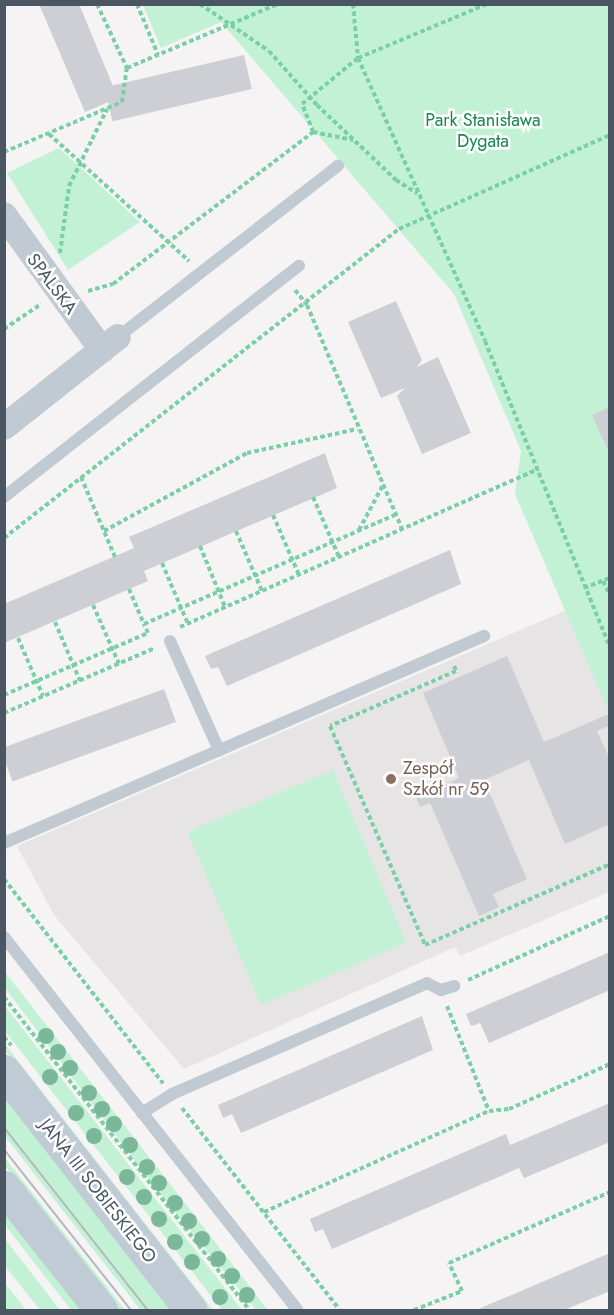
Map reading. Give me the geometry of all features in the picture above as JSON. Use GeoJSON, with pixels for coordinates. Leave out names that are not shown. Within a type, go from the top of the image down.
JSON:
{"type":"FeatureCollection","features":[{"type":"Feature","properties":{"kind":"main road","name":"JANA III SOBIESKIEGO"},"geometry":{"type":"LineString","coordinates":[[4,1071],[191,1311]]}},
{"type":"Feature","properties":{"kind":"main road"},"geometry":{"type":"LineString","coordinates":[[4,1187],[100,1311]]}},
{"type":"Feature","properties":{"kind":"street","name":"SPALSKA"},"geometry":{"type":"LineString","coordinates":[[4,215],[58,293],[110,343]]}},
{"type":"Feature","properties":{"kind":"street"},"geometry":{"type":"LineString","coordinates":[[4,427],[110,343]]}},
{"type":"Feature","properties":{"kind":"lane"},"geometry":{"type":"LineString","coordinates":[[110,343],[338,166]]}},
{"type":"Feature","properties":{"kind":"lane"},"geometry":{"type":"LineString","coordinates":[[4,497],[299,266]]}},
{"type":"Feature","properties":{"kind":"lane"},"geometry":{"type":"LineString","coordinates":[[4,843],[484,636]]}},
{"type":"Feature","properties":{"kind":"lane"},"geometry":{"type":"LineString","coordinates":[[170,642],[219,750]]}},
{"type":"Feature","properties":{"kind":"lane"},"geometry":{"type":"LineString","coordinates":[[4,937],[297,1311]]}},
{"type":"Feature","properties":{"kind":"lane"},"geometry":{"type":"LineString","coordinates":[[142,1113],[172,1094],[427,983],[441,990],[454,986]]}},
{"type":"Feature","properties":{"kind":"path"},"geometry":{"type":"LineString","coordinates":[[4,152],[122,102],[127,68],[97,4]]}},
{"type":"Feature","properties":{"kind":"path"},"geometry":{"type":"LineString","coordinates":[[137,4],[158,55]]}},
{"type":"Feature","properties":{"kind":"path"},"geometry":{"type":"LineString","coordinates":[[200,4],[269,51],[310,98],[353,140],[418,194]]}},
{"type":"Feature","properties":{"kind":"path"},"geometry":{"type":"LineString","coordinates":[[127,68],[278,4]]}},
{"type":"Feature","properties":{"kind":"path"},"geometry":{"type":"LineString","coordinates":[[353,4],[358,58],[539,470],[545,497],[609,647]]}},
{"type":"Feature","properties":{"kind":"path"},"geometry":{"type":"LineString","coordinates":[[313,132],[302,104],[358,58],[488,4]]}},
{"type":"Feature","properties":{"kind":"path"},"geometry":{"type":"LineString","coordinates":[[58,293],[69,186],[107,109]]}},
{"type":"Feature","properties":{"kind":"path"},"geometry":{"type":"LineString","coordinates":[[4,329],[58,293],[113,284],[313,132],[353,140]]}},
{"type":"Feature","properties":{"kind":"path"},"geometry":{"type":"LineString","coordinates":[[48,134],[170,240],[200,273]]}},
{"type":"Feature","properties":{"kind":"path"},"geometry":{"type":"LineString","coordinates":[[4,538],[393,233],[609,135]]}},
{"type":"Feature","properties":{"kind":"path"},"geometry":{"type":"LineString","coordinates":[[285,278],[305,301],[357,429],[402,529]]}},
{"type":"Feature","properties":{"kind":"path"},"geometry":{"type":"LineString","coordinates":[[104,531],[247,453],[357,429]]}},
{"type":"Feature","properties":{"kind":"path"},"geometry":{"type":"LineString","coordinates":[[5,712],[170,642],[188,624],[225,607],[539,470]]}},
{"type":"Feature","properties":{"kind":"path"},"geometry":{"type":"LineString","coordinates":[[81,477],[115,556]]}},
{"type":"Feature","properties":{"kind":"path"},"geometry":{"type":"LineString","coordinates":[[358,531],[382,485]]}},
{"type":"Feature","properties":{"kind":"path"},"geometry":{"type":"LineString","coordinates":[[313,498],[339,557]]}},
{"type":"Feature","properties":{"kind":"path"},"geometry":{"type":"LineString","coordinates":[[273,515],[299,575]]}},
{"type":"Feature","properties":{"kind":"path"},"geometry":{"type":"LineString","coordinates":[[144,624],[395,515]]}},
{"type":"Feature","properties":{"kind":"path"},"geometry":{"type":"LineString","coordinates":[[236,531],[262,591]]}},
{"type":"Feature","properties":{"kind":"path"},"geometry":{"type":"LineString","coordinates":[[200,546],[225,607]]}},
{"type":"Feature","properties":{"kind":"path"},"geometry":{"type":"LineString","coordinates":[[162,563],[188,624]]}},
{"type":"Feature","properties":{"kind":"path"},"geometry":{"type":"LineString","coordinates":[[584,588],[609,578]]}},
{"type":"Feature","properties":{"kind":"path"},"geometry":{"type":"LineString","coordinates":[[603,581],[609,595]]}},
{"type":"Feature","properties":{"kind":"path"},"geometry":{"type":"LineString","coordinates":[[4,695],[148,633],[129,590]]}},
{"type":"Feature","properties":{"kind":"path"},"geometry":{"type":"LineString","coordinates":[[93,605],[119,664]]}},
{"type":"Feature","properties":{"kind":"path"},"geometry":{"type":"LineString","coordinates":[[55,621],[80,681]]}},
{"type":"Feature","properties":{"kind":"path"},"geometry":{"type":"LineString","coordinates":[[18,638],[44,696]]}},
{"type":"Feature","properties":{"kind":"path"},"geometry":{"type":"LineString","coordinates":[[447,652],[456,671],[330,726],[425,945],[609,864]]}},
{"type":"Feature","properties":{"kind":"path"},"geometry":{"type":"LineString","coordinates":[[454,986],[609,916]]}},
{"type":"Feature","properties":{"kind":"path"},"geometry":{"type":"LineString","coordinates":[[441,990],[489,1111]]}},
{"type":"Feature","properties":{"kind":"path"},"geometry":{"type":"LineString","coordinates":[[4,997],[249,1311]]}},
{"type":"Feature","properties":{"kind":"path"},"geometry":{"type":"LineString","coordinates":[[264,1212],[489,1111],[509,1109],[609,1064]]}},
{"type":"Feature","properties":{"kind":"path"},"geometry":{"type":"LineString","coordinates":[[414,1311],[462,1291],[449,1263],[609,1192]]}},
{"type":"Feature","properties":{"kind":"shaded area","name":"Zespół Szkół nr 59"},"geometry":{"type":"Polygon","coordinates":[[[567,610],[609,713],[609,892],[460,956],[455,947],[184,1069],[54,915],[17,846],[567,610]]]}},
{"type":"Feature","properties":{"kind":"green space","name":"Park Stanisława Dygata"},"geometry":{"type":"Polygon","coordinates":[[[143,5],[609,5],[609,713],[515,494],[521,451],[454,294],[221,22],[161,48],[143,5]]]}},
{"type":"Feature","properties":{"kind":"green space"},"geometry":{"type":"Polygon","coordinates":[[[59,148],[140,222],[68,270],[7,173],[59,148]]]}},
{"type":"Feature","properties":{"kind":"green space"},"geometry":{"type":"Polygon","coordinates":[[[333,770],[406,943],[261,1005],[188,832],[333,770]]]}},
{"type":"Feature","properties":{"kind":"green space"},"geometry":{"type":"Polygon","coordinates":[[[4,972],[268,1310],[256,1310],[157,1190],[5,988],[4,972]]]}},
{"type":"Feature","properties":{"kind":"green space"},"geometry":{"type":"Polygon","coordinates":[[[4,1006],[242,1310],[222,1310],[5,1031],[4,1006]]]}},
{"type":"Feature","properties":{"kind":"green space"},"geometry":{"type":"Polygon","coordinates":[[[4,1043],[213,1310],[207,1310],[5,1050],[4,1043]]]}},
{"type":"Feature","properties":{"kind":"green space"},"geometry":{"type":"Polygon","coordinates":[[[4,1093],[173,1310],[141,1310],[4,1135],[4,1093]]]}},
{"type":"Feature","properties":{"kind":"green space"},"geometry":{"type":"Polygon","coordinates":[[[4,1157],[125,1310],[117,1310],[5,1166],[4,1157]]]}},
{"type":"Feature","properties":{"kind":"green space"},"geometry":{"type":"Polygon","coordinates":[[[4,1209],[84,1310],[71,1310],[5,1225],[4,1209]]]}},
{"type":"Feature","properties":{"kind":"green space"},"geometry":{"type":"Polygon","coordinates":[[[5,1239],[60,1310],[40,1310],[5,1266],[5,1239]]]}},
{"type":"Feature","properties":{"kind":"green space"},"geometry":{"type":"Polygon","coordinates":[[[5,1283],[26,1310],[5,1310],[5,1283]]]}},
{"type":"Feature","properties":{"kind":"building"},"geometry":{"type":"Polygon","coordinates":[[[39,4],[79,4],[118,98],[85,112],[39,4]]]}},
{"type":"Feature","properties":{"kind":"building"},"geometry":{"type":"Polygon","coordinates":[[[244,55],[252,89],[113,121],[105,87],[244,55]]]}},
{"type":"Feature","properties":{"kind":"building"},"geometry":{"type":"Polygon","coordinates":[[[396,301],[422,360],[417,367],[438,357],[471,433],[422,454],[397,396],[405,388],[381,398],[348,322],[396,301]]]}},
{"type":"Feature","properties":{"kind":"building"},"geometry":{"type":"Polygon","coordinates":[[[610,407],[610,455],[592,415],[610,407]]]}},
{"type":"Feature","properties":{"kind":"building"},"geometry":{"type":"Polygon","coordinates":[[[325,453],[337,488],[144,571],[148,581],[4,643],[4,604],[134,548],[129,537],[325,453]]]}},
{"type":"Feature","properties":{"kind":"building"},"geometry":{"type":"Polygon","coordinates":[[[450,550],[461,584],[227,686],[218,667],[211,669],[205,656],[450,550]]]}},
{"type":"Feature","properties":{"kind":"building"},"geometry":{"type":"Polygon","coordinates":[[[507,656],[544,742],[609,714],[610,725],[597,731],[610,759],[610,824],[565,844],[529,760],[484,780],[527,879],[493,894],[499,907],[479,916],[430,803],[420,807],[416,797],[459,778],[423,693],[507,656]]]}},
{"type":"Feature","properties":{"kind":"building"},"geometry":{"type":"Polygon","coordinates":[[[164,689],[176,722],[12,781],[4,758],[4,747],[164,689]]]}},
{"type":"Feature","properties":{"kind":"building"},"geometry":{"type":"Polygon","coordinates":[[[610,952],[610,990],[489,1043],[480,1023],[471,1026],[466,1014],[610,952]]]}},
{"type":"Feature","properties":{"kind":"building"},"geometry":{"type":"Polygon","coordinates":[[[422,1016],[433,1050],[241,1133],[232,1114],[223,1118],[218,1105],[422,1016]]]}},
{"type":"Feature","properties":{"kind":"building"},"geometry":{"type":"Polygon","coordinates":[[[610,1103],[610,1142],[524,1178],[519,1168],[332,1249],[323,1229],[315,1232],[310,1219],[506,1134],[510,1145],[610,1103]]]}},
{"type":"Feature","properties":{"kind":"building"},"geometry":{"type":"Polygon","coordinates":[[[610,1253],[610,1291],[564,1310],[476,1310],[610,1253]]]}},
{"type":"Feature","properties":{"kind":"tram line"},"geometry":{"type":"LineString","coordinates":[[4,1127],[148,1310]]}},
{"type":"Feature","properties":{"kind":"tram line"},"geometry":{"type":"LineString","coordinates":[[4,1149],[131,1310]]}},
{"type":"Feature","properties":{"kind":"place","name":"Zespół Szkół nr 59"},"geometry":{"type":"Point","coordinates":[391,779]}}]}
